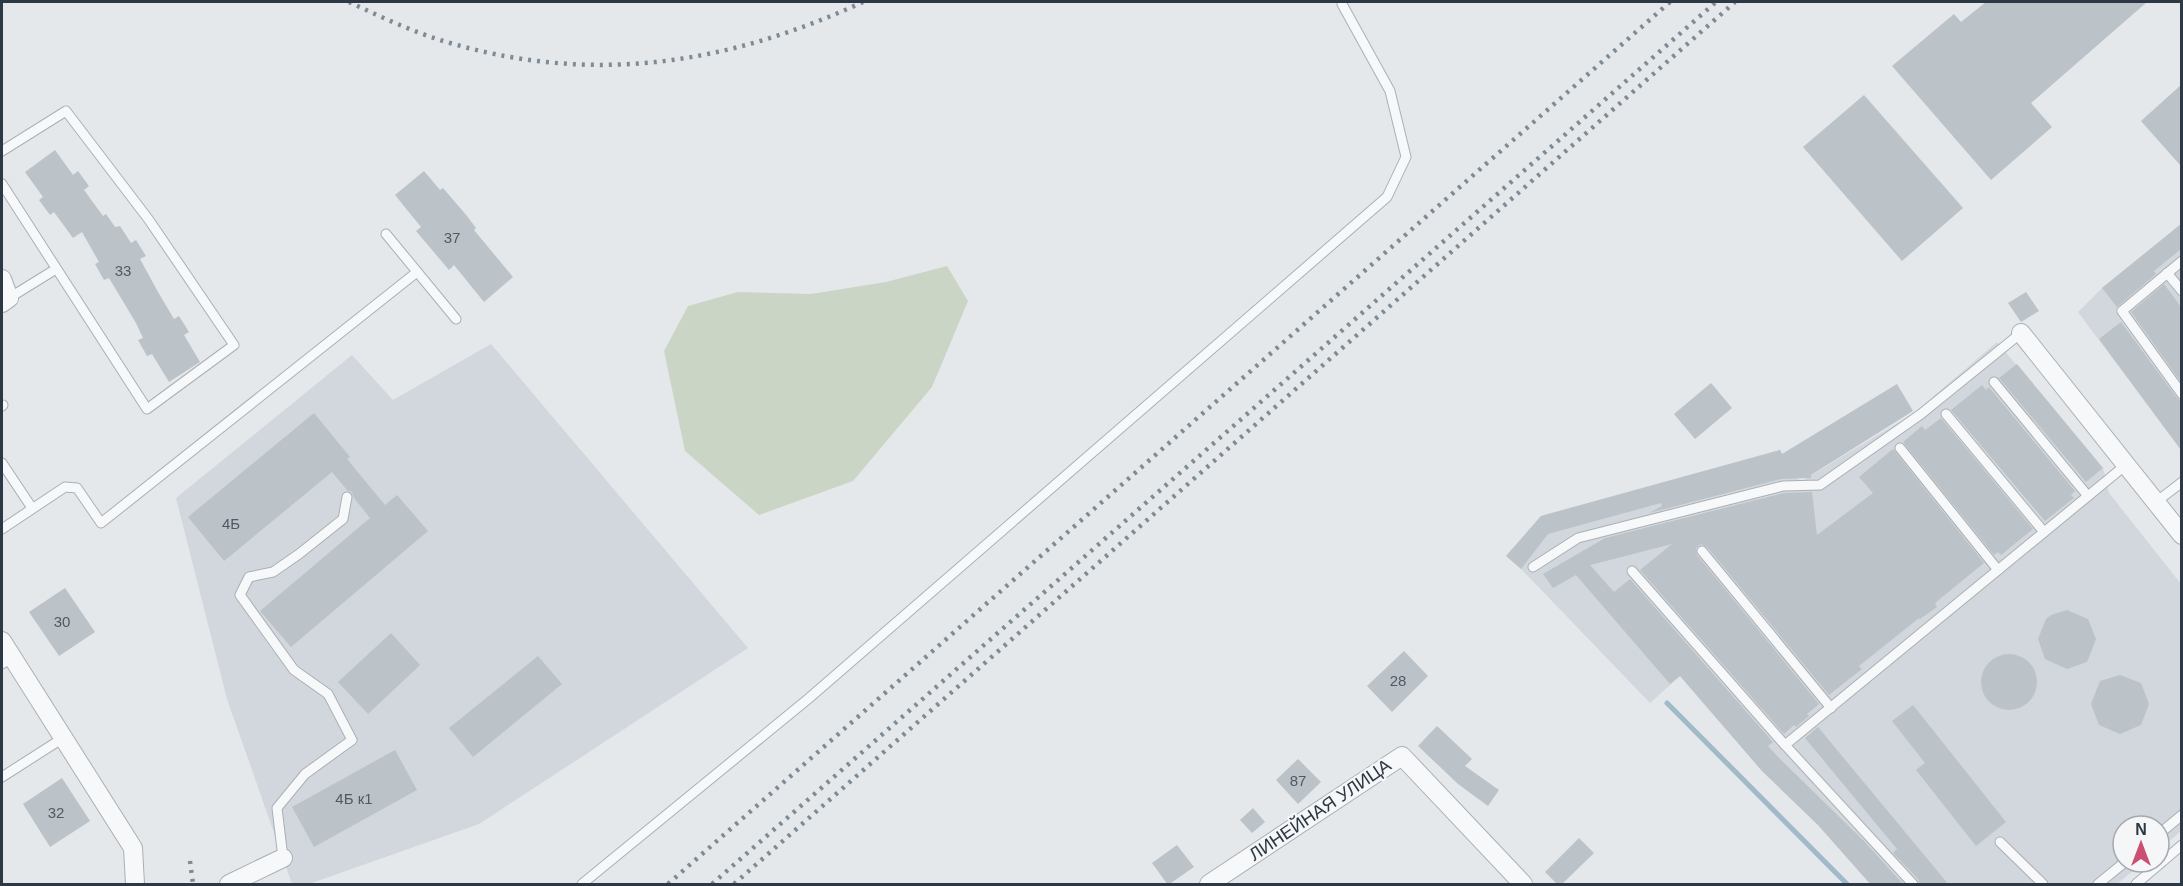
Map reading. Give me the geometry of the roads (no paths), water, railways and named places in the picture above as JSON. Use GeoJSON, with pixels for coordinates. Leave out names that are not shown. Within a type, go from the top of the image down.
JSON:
{"type":"FeatureCollection","features":[{"type":"Feature","properties":{"kind":"street"},"geometry":{"type":"LineString","coordinates":[[2,279],[5,300]]}},
{"type":"Feature","properties":{"kind":"street"},"geometry":{"type":"LineString","coordinates":[[2020,333],[2127,464],[2181,535]]}},
{"type":"Feature","properties":{"kind":"street"},"geometry":{"type":"LineString","coordinates":[[2,641],[7,661],[63,738],[133,848],[135,885]]}},
{"type":"Feature","properties":{"kind":"street","name":"ЛИНЕЙНАЯ УЛИЦА"},"geometry":{"type":"LineString","coordinates":[[1209,885],[1402,756],[1523,885]]}},
{"type":"Feature","properties":{"kind":"street"},"geometry":{"type":"LineString","coordinates":[[229,885],[283,858]]}},
{"type":"Feature","properties":{"kind":"lane"},"geometry":{"type":"LineString","coordinates":[[582,885],[808,699],[1387,198],[1406,158],[1390,91],[1342,4]]}},
{"type":"Feature","properties":{"kind":"lane"},"geometry":{"type":"LineString","coordinates":[[2,151],[66,111],[149,220],[234,345],[147,409],[2,184]]}},
{"type":"Feature","properties":{"kind":"lane"},"geometry":{"type":"LineString","coordinates":[[386,234],[456,319]]}},
{"type":"Feature","properties":{"kind":"lane"},"geometry":{"type":"LineString","coordinates":[[2181,261],[2122,311],[2181,394]]}},
{"type":"Feature","properties":{"kind":"lane"},"geometry":{"type":"LineString","coordinates":[[5,300],[56,269]]}},
{"type":"Feature","properties":{"kind":"lane"},"geometry":{"type":"LineString","coordinates":[[2,529],[65,487],[77,488],[101,523],[417,272]]}},
{"type":"Feature","properties":{"kind":"lane"},"geometry":{"type":"LineString","coordinates":[[2167,273],[2181,291]]}},
{"type":"Feature","properties":{"kind":"lane"},"geometry":{"type":"LineString","coordinates":[[1533,567],[1578,538],[1783,486],[1820,485],[1921,414],[2020,333]]}},
{"type":"Feature","properties":{"kind":"lane"},"geometry":{"type":"LineString","coordinates":[[1994,382],[2088,496]]}},
{"type":"Feature","properties":{"kind":"lane"},"geometry":{"type":"LineString","coordinates":[[1946,414],[2044,532]]}},
{"type":"Feature","properties":{"kind":"lane"},"geometry":{"type":"LineString","coordinates":[[1900,448],[1998,570]]}},
{"type":"Feature","properties":{"kind":"lane"},"geometry":{"type":"LineString","coordinates":[[2,463],[32,508]]}},
{"type":"Feature","properties":{"kind":"lane"},"geometry":{"type":"LineString","coordinates":[[1785,746],[2127,464]]}},
{"type":"Feature","properties":{"kind":"lane"},"geometry":{"type":"LineString","coordinates":[[2156,502],[2181,482]]}},
{"type":"Feature","properties":{"kind":"lane"},"geometry":{"type":"LineString","coordinates":[[283,858],[276,808],[305,774],[352,740],[328,694],[294,670],[240,595],[249,577],[273,572],[343,519],[347,496]]}},
{"type":"Feature","properties":{"kind":"lane"},"geometry":{"type":"LineString","coordinates":[[1702,551],[1831,708]]}},
{"type":"Feature","properties":{"kind":"lane"},"geometry":{"type":"LineString","coordinates":[[1632,571],[1785,746],[1913,885]]}},
{"type":"Feature","properties":{"kind":"lane"},"geometry":{"type":"LineString","coordinates":[[2,777],[63,738]]}},
{"type":"Feature","properties":{"kind":"lane"},"geometry":{"type":"LineString","coordinates":[[2000,842],[2043,885]]}},
{"type":"Feature","properties":{"kind":"lane"},"geometry":{"type":"LineString","coordinates":[[2136,885],[2181,845]]}},
{"type":"Feature","properties":{"kind":"lane"},"geometry":{"type":"LineString","coordinates":[[2098,885],[2111,874]]}},
{"type":"Feature","properties":{"kind":"waterway"},"geometry":{"type":"LineString","coordinates":[[1667,703],[1847,884]]}},
{"type":"Feature","properties":{"kind":"railway"},"geometry":{"type":"LineString","coordinates":[[349,2],[411,30],[450,43],[504,56],[557,63],[609,65],[660,61],[711,53],[762,40],[863,2]]}},
{"type":"Feature","properties":{"kind":"railway"},"geometry":{"type":"LineString","coordinates":[[668,884],[1670,2]]}},
{"type":"Feature","properties":{"kind":"railway"},"geometry":{"type":"LineString","coordinates":[[712,884],[1716,2]]}},
{"type":"Feature","properties":{"kind":"railway"},"geometry":{"type":"LineString","coordinates":[[734,884],[1735,2]]}},
{"type":"Feature","properties":{"kind":"railway"},"geometry":{"type":"LineString","coordinates":[[190,861],[193,884]]}}]}
